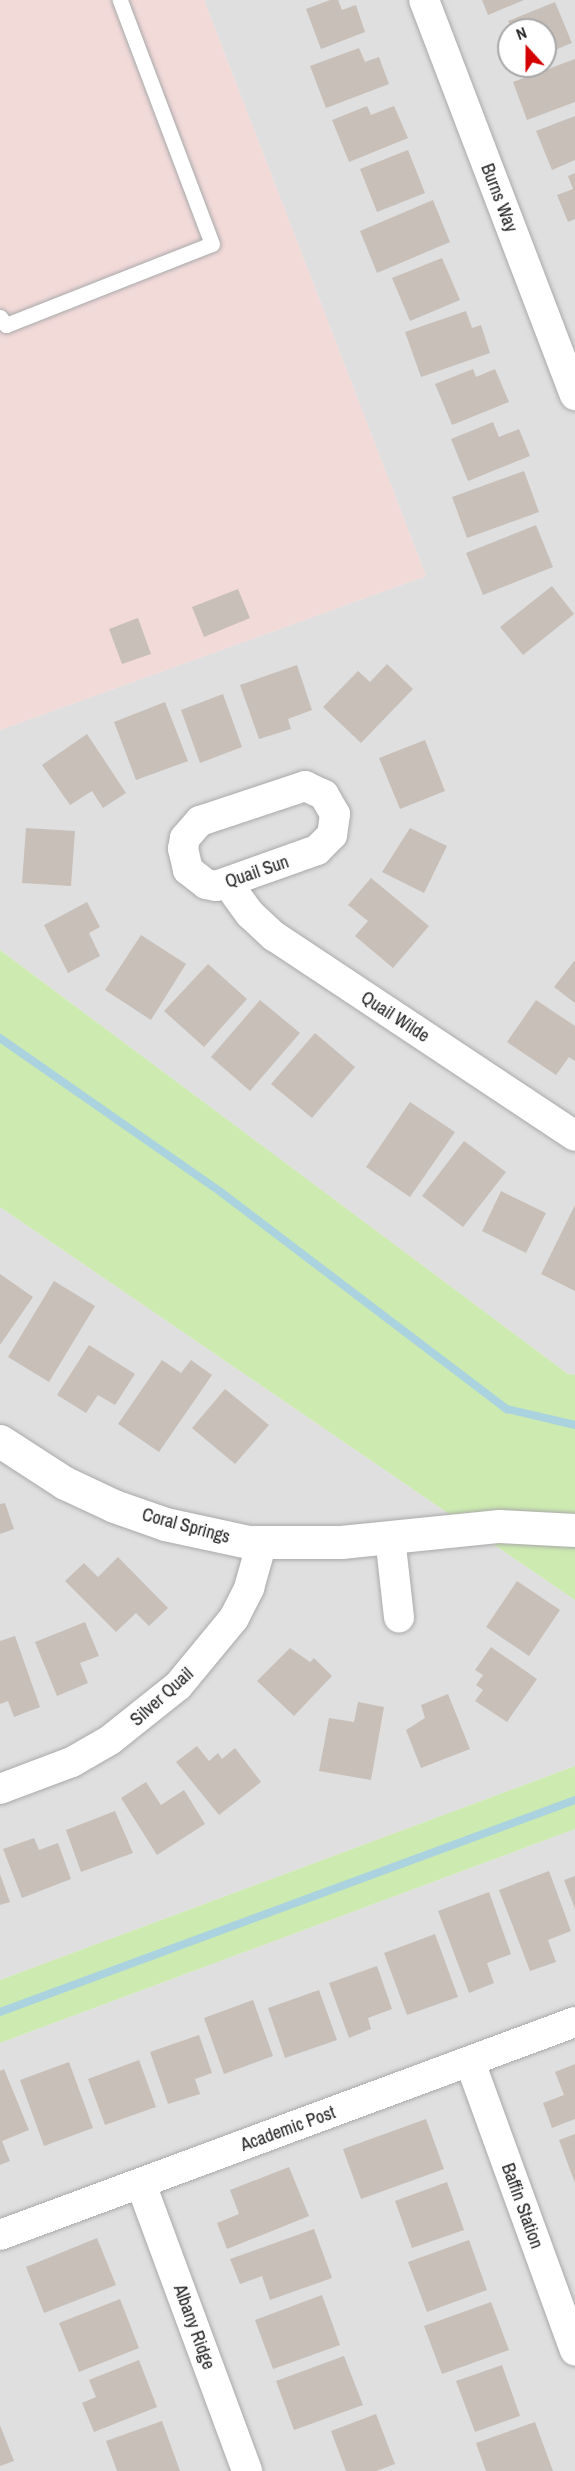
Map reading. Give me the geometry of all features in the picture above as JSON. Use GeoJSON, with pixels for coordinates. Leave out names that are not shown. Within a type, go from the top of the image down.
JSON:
{"type":"FeatureCollection","features":[{"type":"Feature","properties":{"kind":"street","name":"Burns Way"},"geometry":{"type":"LineString","coordinates":[[424,0],[575,395]]}},
{"type":"Feature","properties":{"kind":"street","name":"Quail Sun"},"geometry":{"type":"LineString","coordinates":[[305,786],[324,795],[335,814],[332,835],[326,844],[228,884],[206,884],[188,870],[183,849],[191,828],[200,821],[294,788],[305,786]]}},
{"type":"Feature","properties":{"kind":"street","name":"Quail Wilde"},"geometry":{"type":"LineString","coordinates":[[228,884],[236,899],[274,936],[575,1136]]}},
{"type":"Feature","properties":{"kind":"street","name":"Coral Springs"},"geometry":{"type":"LineString","coordinates":[[0,1441],[65,1483],[114,1506],[186,1529],[261,1542],[341,1542],[499,1526],[575,1530]]}},
{"type":"Feature","properties":{"kind":"street"},"geometry":{"type":"LineString","coordinates":[[390,1537],[399,1617]]}},
{"type":"Feature","properties":{"kind":"street","name":"Silver Quail"},"geometry":{"type":"LineString","coordinates":[[0,1789],[72,1762],[110,1740],[178,1686],[234,1618],[249,1588],[261,1542]]}},
{"type":"Feature","properties":{"kind":"street","name":"Academic Post"},"geometry":{"type":"LineString","coordinates":[[0,2235],[575,2022]]}},
{"type":"Feature","properties":{"kind":"street","name":"Baffin Station"},"geometry":{"type":"LineString","coordinates":[[470,2062],[575,2350]]}},
{"type":"Feature","properties":{"kind":"street","name":"Albany Ridge"},"geometry":{"type":"LineString","coordinates":[[141,2184],[247,2471]]}},
{"type":"Feature","properties":{"kind":"lane"},"geometry":{"type":"LineString","coordinates":[[0,317],[6,325],[212,244],[120,0]]}},
{"type":"Feature","properties":{"kind":"shaded area"},"geometry":{"type":"Polygon","coordinates":[[[0,0],[204,0],[426,576],[0,730],[0,0]]]}},
{"type":"Feature","properties":{"kind":"shaded area"},"geometry":{"type":"Polygon","coordinates":[[[204,0],[575,0],[575,1375],[568,1374],[0,950],[0,730],[426,576],[204,0]]]}},
{"type":"Feature","properties":{"kind":"shaded area"},"geometry":{"type":"Polygon","coordinates":[[[0,1207],[575,1600],[575,1766],[0,1980],[0,1207]]]}},
{"type":"Feature","properties":{"kind":"shaded area"},"geometry":{"type":"Polygon","coordinates":[[[575,1829],[575,2471],[0,2471],[0,2043],[575,1829]]]}},
{"type":"Feature","properties":{"kind":"green space"},"geometry":{"type":"Polygon","coordinates":[[[0,950],[568,1374],[575,1375],[575,1600],[0,1207],[0,950]]]}},
{"type":"Feature","properties":{"kind":"green space"},"geometry":{"type":"Polygon","coordinates":[[[575,1766],[575,1829],[0,2043],[0,1980],[575,1766]]]}},
{"type":"Feature","properties":{"kind":"building"},"geometry":{"type":"Polygon","coordinates":[[[330,0],[338,0],[342,10],[356,5],[365,32],[321,49],[306,9],[330,0]]]}},
{"type":"Feature","properties":{"kind":"building"},"geometry":{"type":"Polygon","coordinates":[[[482,0],[524,0],[488,15],[482,0]]]}},
{"type":"Feature","properties":{"kind":"building"},"geometry":{"type":"Polygon","coordinates":[[[555,2],[572,43],[557,49],[557,18],[515,18],[555,2]]]}},
{"type":"Feature","properties":{"kind":"building"},"geometry":{"type":"Polygon","coordinates":[[[359,48],[365,62],[379,57],[389,84],[326,108],[310,66],[359,48]]]}},
{"type":"Feature","properties":{"kind":"building"},"geometry":{"type":"Polygon","coordinates":[[[575,59],[575,102],[527,120],[513,82],[524,78],[557,78],[557,66],[575,59]]]}},
{"type":"Feature","properties":{"kind":"building"},"geometry":{"type":"Polygon","coordinates":[[[367,106],[371,115],[394,106],[408,138],[349,162],[332,120],[367,106]]]}},
{"type":"Feature","properties":{"kind":"building"},"geometry":{"type":"Polygon","coordinates":[[[575,116],[575,160],[552,170],[536,131],[575,116]]]}},
{"type":"Feature","properties":{"kind":"building"},"geometry":{"type":"Polygon","coordinates":[[[408,150],[425,193],[377,212],[360,169],[408,150]]]}},
{"type":"Feature","properties":{"kind":"building"},"geometry":{"type":"Polygon","coordinates":[[[575,173],[575,219],[568,222],[557,195],[573,189],[568,176],[575,173]]]}},
{"type":"Feature","properties":{"kind":"building"},"geometry":{"type":"Polygon","coordinates":[[[433,200],[450,242],[377,273],[360,231],[433,200]]]}},
{"type":"Feature","properties":{"kind":"building"},"geometry":{"type":"Polygon","coordinates":[[[442,258],[460,300],[410,321],[392,278],[442,258]]]}},
{"type":"Feature","properties":{"kind":"building"},"geometry":{"type":"Polygon","coordinates":[[[466,311],[472,328],[481,325],[490,353],[421,377],[405,332],[466,311]]]}},
{"type":"Feature","properties":{"kind":"building"},"geometry":{"type":"Polygon","coordinates":[[[473,369],[476,377],[495,369],[509,402],[452,425],[435,384],[473,369]]]}},
{"type":"Feature","properties":{"kind":"building"},"geometry":{"type":"Polygon","coordinates":[[[493,422],[499,437],[519,429],[530,456],[468,481],[451,439],[493,422]]]}},
{"type":"Feature","properties":{"kind":"building"},"geometry":{"type":"Polygon","coordinates":[[[524,471],[539,512],[467,538],[452,497],[524,471]]]}},
{"type":"Feature","properties":{"kind":"building"},"geometry":{"type":"Polygon","coordinates":[[[536,525],[553,567],[483,595],[466,553],[536,525]]]}},
{"type":"Feature","properties":{"kind":"building"},"geometry":{"type":"Polygon","coordinates":[[[552,586],[574,614],[523,655],[500,627],[552,586]]]}},
{"type":"Feature","properties":{"kind":"building"},"geometry":{"type":"Polygon","coordinates":[[[238,589],[250,618],[204,637],[192,607],[238,589]]]}},
{"type":"Feature","properties":{"kind":"building"},"geometry":{"type":"Polygon","coordinates":[[[138,618],[151,654],[122,664],[109,629],[138,618]]]}},
{"type":"Feature","properties":{"kind":"building"},"geometry":{"type":"Polygon","coordinates":[[[387,664],[413,689],[361,743],[323,707],[358,671],[370,682],[387,664]]]}},
{"type":"Feature","properties":{"kind":"building"},"geometry":{"type":"Polygon","coordinates":[[[297,665],[312,710],[288,719],[291,729],[259,739],[240,685],[297,665]]]}},
{"type":"Feature","properties":{"kind":"building"},"geometry":{"type":"Polygon","coordinates":[[[223,694],[242,747],[200,763],[181,710],[223,694]]]}},
{"type":"Feature","properties":{"kind":"building"},"geometry":{"type":"Polygon","coordinates":[[[165,702],[188,761],[136,780],[114,722],[165,702]]]}},
{"type":"Feature","properties":{"kind":"building"},"geometry":{"type":"Polygon","coordinates":[[[87,734],[126,793],[103,808],[92,791],[70,805],[42,765],[87,734]]]}},
{"type":"Feature","properties":{"kind":"building"},"geometry":{"type":"Polygon","coordinates":[[[425,740],[445,791],[400,809],[379,758],[425,740]]]}},
{"type":"Feature","properties":{"kind":"building"},"geometry":{"type":"Polygon","coordinates":[[[26,828],[75,831],[71,886],[22,883],[26,828]]]}},
{"type":"Feature","properties":{"kind":"building"},"geometry":{"type":"Polygon","coordinates":[[[410,828],[447,846],[424,893],[382,872],[410,828]]]}},
{"type":"Feature","properties":{"kind":"building"},"geometry":{"type":"Polygon","coordinates":[[[371,878],[429,926],[393,968],[355,936],[368,921],[348,905],[371,878]]]}},
{"type":"Feature","properties":{"kind":"building"},"geometry":{"type":"Polygon","coordinates":[[[87,902],[100,927],[89,933],[100,956],[68,973],[44,925],[87,902]]]}},
{"type":"Feature","properties":{"kind":"building"},"geometry":{"type":"Polygon","coordinates":[[[141,935],[186,964],[151,1020],[105,990],[141,935]]]}},
{"type":"Feature","properties":{"kind":"building"},"geometry":{"type":"Polygon","coordinates":[[[575,960],[575,1003],[554,987],[575,960]]]}},
{"type":"Feature","properties":{"kind":"building"},"geometry":{"type":"Polygon","coordinates":[[[208,964],[247,999],[204,1047],[164,1011],[208,964]]]}},
{"type":"Feature","properties":{"kind":"building"},"geometry":{"type":"Polygon","coordinates":[[[260,1000],[300,1033],[250,1091],[211,1057],[260,1000]]]}},
{"type":"Feature","properties":{"kind":"building"},"geometry":{"type":"Polygon","coordinates":[[[536,1000],[575,1026],[575,1061],[569,1057],[556,1075],[507,1042],[536,1000]]]}},
{"type":"Feature","properties":{"kind":"building"},"geometry":{"type":"Polygon","coordinates":[[[315,1033],[355,1067],[312,1118],[271,1084],[315,1033]]]}},
{"type":"Feature","properties":{"kind":"building"},"geometry":{"type":"Polygon","coordinates":[[[410,1102],[455,1132],[410,1197],[366,1167],[410,1102]]]}},
{"type":"Feature","properties":{"kind":"building"},"geometry":{"type":"Polygon","coordinates":[[[464,1141],[506,1172],[463,1227],[422,1196],[464,1141]]]}},
{"type":"Feature","properties":{"kind":"building"},"geometry":{"type":"Polygon","coordinates":[[[501,1191],[546,1213],[526,1253],[482,1231],[501,1191]]]}},
{"type":"Feature","properties":{"kind":"building"},"geometry":{"type":"Polygon","coordinates":[[[575,1205],[575,1291],[541,1274],[575,1205]]]}},
{"type":"Feature","properties":{"kind":"building"},"geometry":{"type":"Polygon","coordinates":[[[0,1274],[33,1297],[0,1345],[0,1274]]]}},
{"type":"Feature","properties":{"kind":"building"},"geometry":{"type":"Polygon","coordinates":[[[54,1281],[95,1306],[49,1382],[8,1357],[54,1281]]]}},
{"type":"Feature","properties":{"kind":"building"},"geometry":{"type":"Polygon","coordinates":[[[89,1345],[135,1374],[115,1405],[98,1395],[86,1413],[57,1395],[89,1345]]]}},
{"type":"Feature","properties":{"kind":"building"},"geometry":{"type":"Polygon","coordinates":[[[162,1360],[181,1373],[191,1360],[212,1375],[159,1452],[118,1424],[162,1360]]]}},
{"type":"Feature","properties":{"kind":"building"},"geometry":{"type":"Polygon","coordinates":[[[225,1389],[269,1425],[235,1464],[192,1428],[225,1389]]]}},
{"type":"Feature","properties":{"kind":"building"},"geometry":{"type":"Polygon","coordinates":[[[5,1503],[14,1529],[0,1534],[0,1504],[5,1503]]]}},
{"type":"Feature","properties":{"kind":"building"},"geometry":{"type":"Polygon","coordinates":[[[118,1557],[168,1608],[149,1626],[136,1613],[116,1632],[65,1581],[84,1563],[98,1577],[118,1557]]]}},
{"type":"Feature","properties":{"kind":"building"},"geometry":{"type":"Polygon","coordinates":[[[517,1581],[560,1610],[529,1656],[486,1627],[517,1581]]]}},
{"type":"Feature","properties":{"kind":"building"},"geometry":{"type":"Polygon","coordinates":[[[85,1622],[99,1656],[80,1663],[88,1683],[57,1696],[35,1642],[85,1622]]]}},
{"type":"Feature","properties":{"kind":"building"},"geometry":{"type":"Polygon","coordinates":[[[15,1636],[40,1707],[14,1717],[8,1701],[0,1704],[0,1641],[15,1636]]]}},
{"type":"Feature","properties":{"kind":"building"},"geometry":{"type":"Polygon","coordinates":[[[491,1647],[537,1679],[507,1722],[475,1701],[483,1690],[476,1685],[483,1675],[475,1670],[491,1647]]]}},
{"type":"Feature","properties":{"kind":"building"},"geometry":{"type":"Polygon","coordinates":[[[290,1648],[310,1662],[314,1658],[332,1676],[294,1716],[257,1681],[290,1648]]]}},
{"type":"Feature","properties":{"kind":"building"},"geometry":{"type":"Polygon","coordinates":[[[448,1694],[470,1749],[421,1768],[406,1730],[425,1718],[421,1705],[448,1694]]]}},
{"type":"Feature","properties":{"kind":"building"},"geometry":{"type":"Polygon","coordinates":[[[358,1702],[384,1707],[371,1780],[319,1771],[329,1718],[354,1722],[358,1702]]]}},
{"type":"Feature","properties":{"kind":"building"},"geometry":{"type":"Polygon","coordinates":[[[197,1746],[209,1761],[218,1753],[222,1759],[235,1748],[261,1782],[219,1815],[176,1762],[197,1746]]]}},
{"type":"Feature","properties":{"kind":"building"},"geometry":{"type":"Polygon","coordinates":[[[146,1782],[161,1805],[184,1790],[205,1824],[157,1855],[121,1798],[146,1782]]]}},
{"type":"Feature","properties":{"kind":"building"},"geometry":{"type":"Polygon","coordinates":[[[115,1811],[133,1853],[81,1872],[66,1830],[115,1811]]]}},
{"type":"Feature","properties":{"kind":"building"},"geometry":{"type":"Polygon","coordinates":[[[34,1838],[39,1850],[58,1843],[71,1879],[22,1898],[3,1849],[34,1838]]]}},
{"type":"Feature","properties":{"kind":"building"},"geometry":{"type":"Polygon","coordinates":[[[549,1871],[571,1931],[548,1940],[556,1962],[530,1971],[499,1890],[549,1871]]]}},
{"type":"Feature","properties":{"kind":"building"},"geometry":{"type":"Polygon","coordinates":[[[0,1874],[10,1902],[0,1905],[0,1874]]]}},
{"type":"Feature","properties":{"kind":"building"},"geometry":{"type":"Polygon","coordinates":[[[575,1876],[575,1909],[564,1880],[575,1876]]]}},
{"type":"Feature","properties":{"kind":"building"},"geometry":{"type":"Polygon","coordinates":[[[489,1892],[511,1954],[487,1963],[494,1983],[469,1993],[438,1911],[489,1892]]]}},
{"type":"Feature","properties":{"kind":"building"},"geometry":{"type":"Polygon","coordinates":[[[435,1934],[458,1997],[407,2015],[384,1953],[435,1934]]]}},
{"type":"Feature","properties":{"kind":"building"},"geometry":{"type":"Polygon","coordinates":[[[377,1966],[392,2009],[368,2018],[371,2029],[349,2038],[329,1983],[377,1966]]]}},
{"type":"Feature","properties":{"kind":"building"},"geometry":{"type":"Polygon","coordinates":[[[319,1990],[337,2040],[285,2058],[268,2008],[319,1990]]]}},
{"type":"Feature","properties":{"kind":"building"},"geometry":{"type":"Polygon","coordinates":[[[253,2000],[273,2056],[224,2074],[204,2018],[253,2000]]]}},
{"type":"Feature","properties":{"kind":"building"},"geometry":{"type":"Polygon","coordinates":[[[199,2035],[212,2073],[195,2079],[200,2094],[168,2104],[150,2052],[199,2035]]]}},
{"type":"Feature","properties":{"kind":"building"},"geometry":{"type":"Polygon","coordinates":[[[139,2060],[156,2107],[105,2125],[88,2079],[139,2060]]]}},
{"type":"Feature","properties":{"kind":"building"},"geometry":{"type":"Polygon","coordinates":[[[69,2062],[93,2128],[44,2146],[20,2080],[69,2062]]]}},
{"type":"Feature","properties":{"kind":"building"},"geometry":{"type":"Polygon","coordinates":[[[575,2064],[575,2119],[552,2128],[543,2103],[564,2095],[555,2072],[575,2064]]]}},
{"type":"Feature","properties":{"kind":"building"},"geometry":{"type":"Polygon","coordinates":[[[4,2069],[29,2130],[2,2141],[10,2161],[0,2165],[0,2071],[4,2069]]]}},
{"type":"Feature","properties":{"kind":"building"},"geometry":{"type":"Polygon","coordinates":[[[426,2119],[444,2169],[361,2199],[343,2149],[426,2119]]]}},
{"type":"Feature","properties":{"kind":"building"},"geometry":{"type":"Polygon","coordinates":[[[575,2134],[575,2183],[559,2140],[575,2134]]]}},
{"type":"Feature","properties":{"kind":"building"},"geometry":{"type":"Polygon","coordinates":[[[289,2167],[309,2216],[227,2249],[217,2223],[239,2214],[230,2190],[289,2167]]]}},
{"type":"Feature","properties":{"kind":"building"},"geometry":{"type":"Polygon","coordinates":[[[447,2182],[464,2230],[412,2248],[395,2201],[447,2182]]]}},
{"type":"Feature","properties":{"kind":"building"},"geometry":{"type":"Polygon","coordinates":[[[314,2229],[332,2278],[270,2300],[262,2276],[240,2284],[230,2259],[314,2229]]]}},
{"type":"Feature","properties":{"kind":"building"},"geometry":{"type":"Polygon","coordinates":[[[97,2238],[116,2285],[44,2313],[26,2267],[97,2238]]]}},
{"type":"Feature","properties":{"kind":"building"},"geometry":{"type":"Polygon","coordinates":[[[469,2240],[487,2290],[427,2312],[408,2262],[469,2240]]]}},
{"type":"Feature","properties":{"kind":"building"},"geometry":{"type":"Polygon","coordinates":[[[322,2295],[340,2345],[273,2369],[255,2320],[322,2295]]]}},
{"type":"Feature","properties":{"kind":"building"},"geometry":{"type":"Polygon","coordinates":[[[120,2299],[139,2348],[79,2372],[59,2323],[120,2299]]]}},
{"type":"Feature","properties":{"kind":"building"},"geometry":{"type":"Polygon","coordinates":[[[491,2302],[509,2350],[442,2374],[424,2326],[491,2302]]]}},
{"type":"Feature","properties":{"kind":"building"},"geometry":{"type":"Polygon","coordinates":[[[344,2356],[363,2405],[294,2430],[276,2381],[344,2356]]]}},
{"type":"Feature","properties":{"kind":"building"},"geometry":{"type":"Polygon","coordinates":[[[139,2360],[157,2407],[94,2432],[82,2403],[96,2397],[89,2380],[139,2360]]]}},
{"type":"Feature","properties":{"kind":"building"},"geometry":{"type":"Polygon","coordinates":[[[502,2365],[520,2416],[475,2432],[456,2381],[502,2365]]]}},
{"type":"Feature","properties":{"kind":"building"},"geometry":{"type":"Polygon","coordinates":[[[376,2414],[395,2464],[376,2471],[346,2471],[331,2431],[376,2414]]]}},
{"type":"Feature","properties":{"kind":"building"},"geometry":{"type":"Polygon","coordinates":[[[162,2421],[180,2471],[117,2471],[106,2441],[162,2421]]]}},
{"type":"Feature","properties":{"kind":"building"},"geometry":{"type":"Polygon","coordinates":[[[535,2422],[553,2471],[486,2471],[476,2443],[535,2422]]]}},
{"type":"Feature","properties":{"kind":"building"},"geometry":{"type":"Polygon","coordinates":[[[0,2425],[14,2461],[0,2466],[0,2425]]]}},
{"type":"Feature","properties":{"kind":"waterway"},"geometry":{"type":"LineString","coordinates":[[0,1038],[222,1193],[507,1409],[575,1425]]}},
{"type":"Feature","properties":{"kind":"waterway"},"geometry":{"type":"LineString","coordinates":[[0,2012],[575,1800]]}}]}
